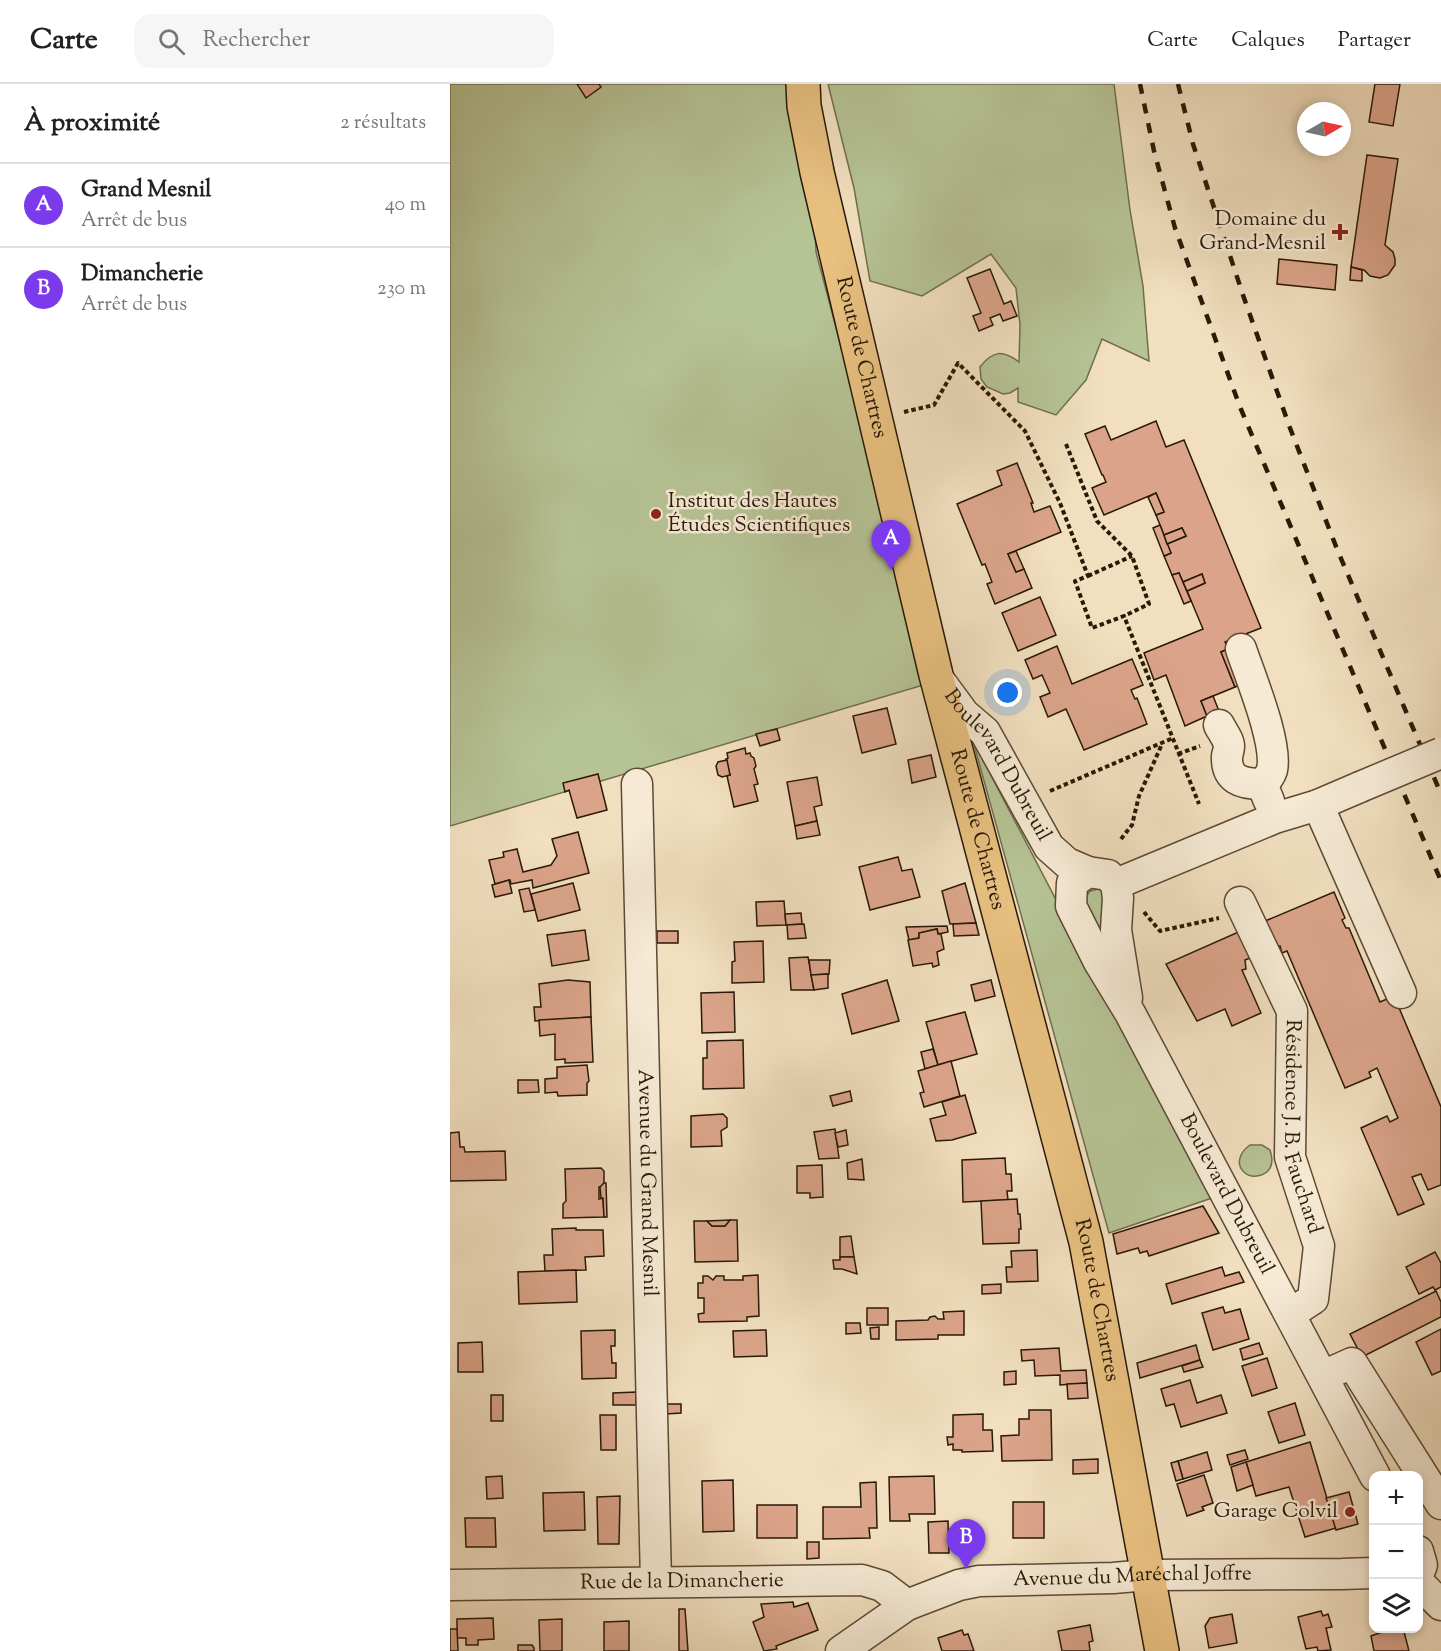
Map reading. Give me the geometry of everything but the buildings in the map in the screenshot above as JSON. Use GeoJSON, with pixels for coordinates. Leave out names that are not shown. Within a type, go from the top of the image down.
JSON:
{"type":"FeatureCollection","features":[{"type":"Feature","properties":{"kind":"main road","name":"Route de Chartres"},"geometry":{"type":"LineString","coordinates":[[804,84],[804,106],[817,172],[936,675],[1086,1242],[1161,1651]]}},
{"type":"Feature","properties":{"kind":"street"},"geometry":{"type":"LineString","coordinates":[[1219,725],[1229,744],[1227,758],[1230,771],[1236,780],[1248,784],[1262,784],[1269,777],[1273,767],[1273,753],[1270,736],[1241,649]]}},
{"type":"Feature","properties":{"kind":"street","name":"Boulevard Dubreuil"},"geometry":{"type":"LineString","coordinates":[[936,675],[964,714],[985,732],[1049,847],[1067,863],[1088,872],[1108,874],[1116,884],[1118,898],[1116,930],[1130,1013]]}},
{"type":"Feature","properties":{"kind":"street"},"geometry":{"type":"LineString","coordinates":[[1116,884],[1275,818],[1318,806],[1441,753]]}},
{"type":"Feature","properties":{"kind":"street","name":"Avenue du Grand Mesnil"},"geometry":{"type":"LineString","coordinates":[[638,784],[656,1582]]}},
{"type":"Feature","properties":{"kind":"street"},"geometry":{"type":"LineString","coordinates":[[1262,784],[1275,818]]}},
{"type":"Feature","properties":{"kind":"street"},"geometry":{"type":"LineString","coordinates":[[1318,806],[1401,993]]}},
{"type":"Feature","properties":{"kind":"street","name":"Boulevard Dubreuil"},"geometry":{"type":"LineString","coordinates":[[1088,872],[1072,883],[1071,906],[1372,1471]]}},
{"type":"Feature","properties":{"kind":"street","name":"Résidence J. B. Fauchard"},"geometry":{"type":"LineString","coordinates":[[1243,908],[1292,1011],[1290,1157],[1319,1246],[1313,1299],[1290,1314]]}},
{"type":"Feature","properties":{"kind":"street"},"geometry":{"type":"LineString","coordinates":[[1323,1376],[1352,1362],[1441,1504]]}},
{"type":"Feature","properties":{"kind":"street","name":"Avenue du Maréchal Joffre"},"geometry":{"type":"LineString","coordinates":[[841,1651],[907,1605],[959,1585],[979,1581],[1148,1575],[1309,1575],[1369,1567]]}},
{"type":"Feature","properties":{"kind":"street","name":"Rue de la Dimancherie"},"geometry":{"type":"LineString","coordinates":[[450,1585],[862,1580],[882,1586],[907,1605]]}},
{"type":"Feature","properties":{"kind":"street"},"geometry":{"type":"LineString","coordinates":[[1423,1586],[1441,1605]]}},
{"type":"Feature","properties":{"kind":"path"},"geometry":{"type":"LineString","coordinates":[[876,419],[934,405],[958,363],[1024,431],[1060,503],[1088,576]]}},
{"type":"Feature","properties":{"kind":"path"},"geometry":{"type":"LineString","coordinates":[[1066,444],[1097,521],[1132,556],[1149,604],[1092,628],[1075,581],[1132,556]]}},
{"type":"Feature","properties":{"kind":"path"},"geometry":{"type":"LineString","coordinates":[[1124,616],[1199,804]]}},
{"type":"Feature","properties":{"kind":"path"},"geometry":{"type":"LineString","coordinates":[[1045,793],[1173,738]]}},
{"type":"Feature","properties":{"kind":"path"},"geometry":{"type":"LineString","coordinates":[[1121,839],[1132,825],[1140,796],[1163,743]]}},
{"type":"Feature","properties":{"kind":"path"},"geometry":{"type":"LineString","coordinates":[[1138,904],[1160,931],[1243,908]]}},
{"type":"Feature","properties":{"kind":"green space","name":"Institut des Hautes Études Scientifiques"},"geometry":{"type":"Polygon","coordinates":[[[450,84],[809,84],[816,252],[930,683],[450,826],[450,84]]]}},
{"type":"Feature","properties":{"kind":"green space"},"geometry":{"type":"Polygon","coordinates":[[[828,84],[1114,84],[1130,210],[1143,286],[1149,361],[1102,339],[1086,380],[1056,415],[1018,402],[1018,388],[1003,394],[987,387],[981,379],[980,367],[989,357],[1003,354],[1019,362],[1020,325],[1016,288],[991,254],[922,296],[870,281],[854,188],[828,84]]]}},
{"type":"Feature","properties":{"kind":"green space"},"geometry":{"type":"Polygon","coordinates":[[[973,741],[1212,1198],[1109,1233],[973,741]]]}},
{"type":"Feature","properties":{"kind":"green space"},"geometry":{"type":"Polygon","coordinates":[[[1098,889],[1104,891],[1108,929],[1101,935],[1086,897],[1090,891],[1098,889]]]}},
{"type":"Feature","properties":{"kind":"green space"},"geometry":{"type":"Polygon","coordinates":[[[1250,1145],[1262,1145],[1270,1150],[1271,1166],[1262,1175],[1248,1175],[1240,1166],[1240,1158],[1250,1145]]]}},
{"type":"Feature","properties":{"kind":"railway"},"geometry":{"type":"LineString","coordinates":[[1140,84],[1154,151],[1175,228],[1240,407],[1441,881]]}},
{"type":"Feature","properties":{"kind":"railway"},"geometry":{"type":"LineString","coordinates":[[1178,84],[1193,144],[1290,428],[1337,549],[1441,794]]}},
{"type":"Feature","properties":{"kind":"place","name":"Domaine du Grand-Mesnil"},"geometry":{"type":"Point","coordinates":[1340,232]}},
{"type":"Feature","properties":{"kind":"place","name":"Institut des Hautes Études Scientifiques"},"geometry":{"type":"Point","coordinates":[656,514]}},
{"type":"Feature","properties":{"kind":"place","name":"Grand Mesnil"},"geometry":{"type":"Point","coordinates":[891,570]}},
{"type":"Feature","properties":{"kind":"place","name":"Garage Colvil"},"geometry":{"type":"Point","coordinates":[1350,1512]}},
{"type":"Feature","properties":{"kind":"place","name":"Dimancherie"},"geometry":{"type":"Point","coordinates":[966,1569]}}]}
